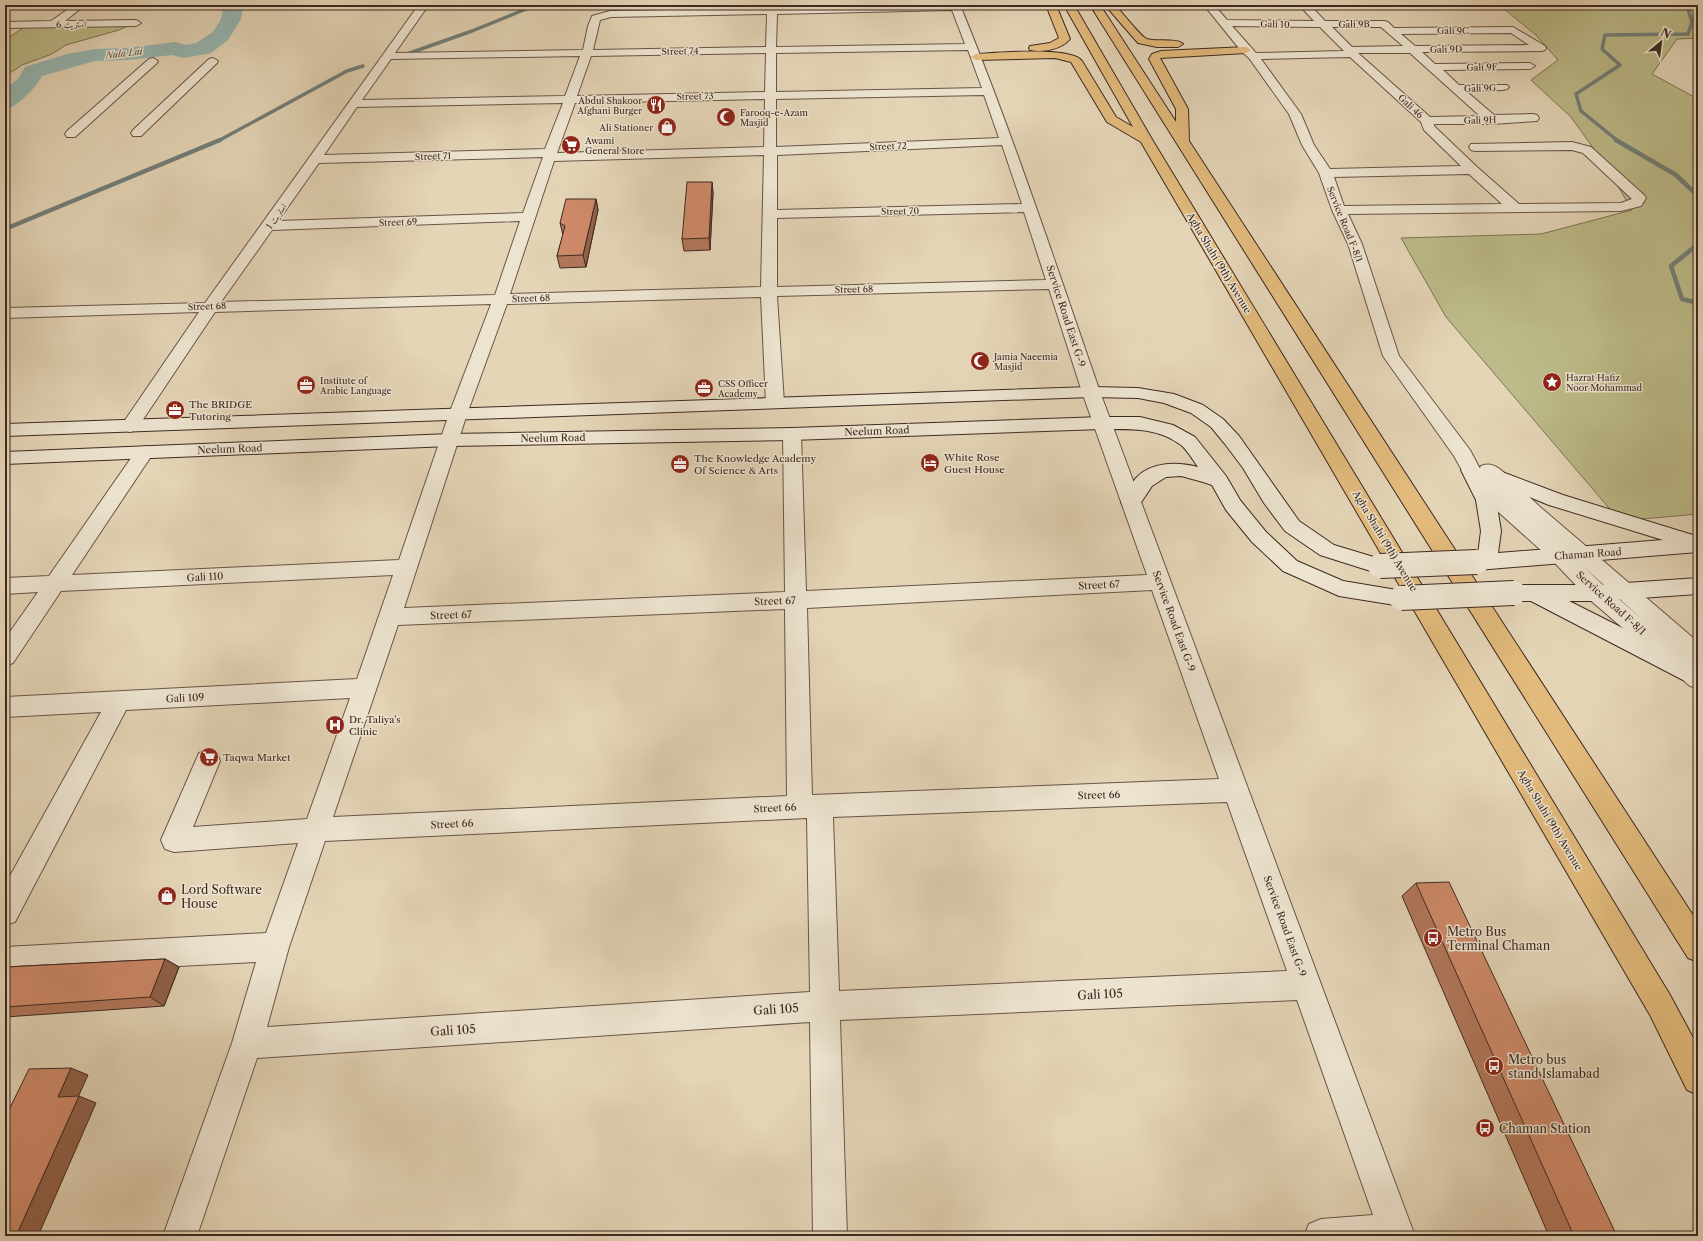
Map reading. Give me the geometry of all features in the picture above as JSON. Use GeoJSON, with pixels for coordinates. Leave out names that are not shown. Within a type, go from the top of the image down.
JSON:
{"type":"FeatureCollection","features":[{"type":"Feature","properties":{"kind":"main road"},"geometry":{"type":"LineString","coordinates":[[1036,52],[1061,43],[1065,39],[1051,8],[1052,5]]}},
{"type":"Feature","properties":{"kind":"main road","name":"Agha Shahi (9th) Avenue"},"geometry":{"type":"LineString","coordinates":[[1069,5],[1147,141],[1652,991],[1698,1079]]}},
{"type":"Feature","properties":{"kind":"main road"},"geometry":{"type":"LineString","coordinates":[[1095,5],[1698,948]]}},
{"type":"Feature","properties":{"kind":"main road"},"geometry":{"type":"LineString","coordinates":[[1110,5],[1142,41],[1148,43],[1246,49]]}},
{"type":"Feature","properties":{"kind":"main road"},"geometry":{"type":"LineString","coordinates":[[1182,141],[1182,109],[1154,59],[1156,56],[1161,54],[1246,49]]}},
{"type":"Feature","properties":{"kind":"main road"},"geometry":{"type":"LineString","coordinates":[[973,52],[1036,52],[1068,56],[1074,59],[1077,61],[1111,119],[1147,141]]}},
{"type":"Feature","properties":{"kind":"street"},"geometry":{"type":"LineString","coordinates":[[54,24],[80,5]]}},
{"type":"Feature","properties":{"kind":"street","name":"اسٹریٹ 1"},"geometry":{"type":"LineString","coordinates":[[130,426],[211,306],[269,226],[420,10],[419,5]]}},
{"type":"Feature","properties":{"kind":"street","name":"Service Road F-8/1"},"geometry":{"type":"LineString","coordinates":[[1209,5],[1246,49],[1295,114],[1308,145],[1326,173],[1339,210],[1355,244],[1391,356],[1467,462],[1502,504],[1560,556],[1597,593],[1696,669]]}},
{"type":"Feature","properties":{"kind":"street","name":"Gali 46"},"geometry":{"type":"LineString","coordinates":[[1304,5],[1352,52],[1427,121],[1428,127],[1472,170],[1515,208]]}},
{"type":"Feature","properties":{"kind":"street"},"geometry":{"type":"LineString","coordinates":[[180,1236],[247,1043],[275,947],[390,617],[458,414],[501,299],[549,155],[587,53],[593,23],[596,18],[605,15],[772,11],[793,8],[956,6]]}},
{"type":"Feature","properties":{"kind":"street","name":"Service Road East G-9"},"geometry":{"type":"LineString","coordinates":[[956,6],[989,91],[1030,208],[1102,423],[1397,1233]]}},
{"type":"Feature","properties":{"kind":"street"},"geometry":{"type":"LineString","coordinates":[[772,11],[769,292],[775,403]]}},
{"type":"Feature","properties":{"kind":"street","name":"Gali 10"},"geometry":{"type":"LineString","coordinates":[[1224,23],[1325,24]]}},
{"type":"Feature","properties":{"kind":"street","name":"اسٹریٹ 6"},"geometry":{"type":"LineString","coordinates":[[5,25],[136,24]]}},
{"type":"Feature","properties":{"kind":"street","name":"Gali 9B"},"geometry":{"type":"LineString","coordinates":[[1325,24],[1388,27]]}},
{"type":"Feature","properties":{"kind":"street"},"geometry":{"type":"LineString","coordinates":[[1388,27],[1492,120]]}},
{"type":"Feature","properties":{"kind":"street","name":"Gali 9C"},"geometry":{"type":"LineString","coordinates":[[1388,27],[1513,30],[1541,48]]}},
{"type":"Feature","properties":{"kind":"street","name":"Gali 9F"},"geometry":{"type":"LineString","coordinates":[[1434,68],[1530,66],[1505,48]]}},
{"type":"Feature","properties":{"kind":"street","name":"Gali 9D"},"geometry":{"type":"LineString","coordinates":[[1246,49],[1352,52],[1414,49],[1541,48]]}},
{"type":"Feature","properties":{"kind":"street","name":"Street 74"},"geometry":{"type":"LineString","coordinates":[[388,56],[771,50],[973,52]]}},
{"type":"Feature","properties":{"kind":"street"},"geometry":{"type":"LineString","coordinates":[[71,134],[153,61]]}},
{"type":"Feature","properties":{"kind":"street"},"geometry":{"type":"LineString","coordinates":[[136,133],[213,61]]}},
{"type":"Feature","properties":{"kind":"street","name":"Gali 9G"},"geometry":{"type":"LineString","coordinates":[[1456,88],[1503,87]]}},
{"type":"Feature","properties":{"kind":"street","name":"Street 73"},"geometry":{"type":"LineString","coordinates":[[354,104],[571,98],[989,91]]}},
{"type":"Feature","properties":{"kind":"street","name":"Gali 9H"},"geometry":{"type":"LineString","coordinates":[[1427,121],[1533,118]]}},
{"type":"Feature","properties":{"kind":"street","name":"Street 72"},"geometry":{"type":"LineString","coordinates":[[549,155],[771,151],[1006,141]]}},
{"type":"Feature","properties":{"kind":"street"},"geometry":{"type":"LineString","coordinates":[[1339,210],[1621,207],[1636,203],[1639,198],[1587,150],[1579,147],[1475,146]]}},
{"type":"Feature","properties":{"kind":"street","name":"Street 71"},"geometry":{"type":"LineString","coordinates":[[315,159],[549,155]]}},
{"type":"Feature","properties":{"kind":"street"},"geometry":{"type":"LineString","coordinates":[[1326,173],[1472,170]]}},
{"type":"Feature","properties":{"kind":"street","name":"Street 70"},"geometry":{"type":"LineString","coordinates":[[770,214],[1030,208]]}},
{"type":"Feature","properties":{"kind":"street","name":"Street 69"},"geometry":{"type":"LineString","coordinates":[[269,226],[528,217]]}},
{"type":"Feature","properties":{"kind":"street","name":"Street 68"},"geometry":{"type":"LineString","coordinates":[[5,313],[211,306],[1056,284]]}},
{"type":"Feature","properties":{"kind":"street"},"geometry":{"type":"LineString","coordinates":[[5,430],[1091,392]]}},
{"type":"Feature","properties":{"kind":"street","name":"Chaman Road"},"geometry":{"type":"LineString","coordinates":[[1091,392],[1138,393],[1168,398],[1197,410],[1218,423],[1232,440],[1250,464],[1271,498],[1292,526],[1327,550],[1380,566],[1560,556],[1698,544]]}},
{"type":"Feature","properties":{"kind":"street","name":"Neelum Road"},"geometry":{"type":"LineString","coordinates":[[5,458],[450,440],[792,434],[1102,423],[1140,423],[1167,429],[1188,441],[1219,481],[1233,505],[1259,537],[1290,566],[1339,588],[1401,598],[1524,593],[1597,593]]}},
{"type":"Feature","properties":{"kind":"street"},"geometry":{"type":"LineString","coordinates":[[792,434],[796,600],[810,806],[826,1006],[830,1236]]}},
{"type":"Feature","properties":{"kind":"street"},"geometry":{"type":"LineString","coordinates":[[5,657],[145,452]]}},
{"type":"Feature","properties":{"kind":"street"},"geometry":{"type":"LineString","coordinates":[[1467,462],[1486,500],[1491,531],[1482,561]]}},
{"type":"Feature","properties":{"kind":"street","name":"Service Road F-8/1"},"geometry":{"type":"LineString","coordinates":[[1467,462],[1497,476],[1531,510],[1584,554],[1626,592],[1696,669]]}},
{"type":"Feature","properties":{"kind":"street"},"geometry":{"type":"LineString","coordinates":[[1131,502],[1144,482],[1158,473],[1174,469],[1193,470],[1219,481]]}},
{"type":"Feature","properties":{"kind":"street"},"geometry":{"type":"LineString","coordinates":[[1497,476],[1556,500],[1698,544]]}},
{"type":"Feature","properties":{"kind":"street","name":"Gali 110"},"geometry":{"type":"LineString","coordinates":[[5,586],[406,567]]}},
{"type":"Feature","properties":{"kind":"street","name":"Street 67"},"geometry":{"type":"LineString","coordinates":[[390,617],[796,600],[1160,582]]}},
{"type":"Feature","properties":{"kind":"street"},"geometry":{"type":"LineString","coordinates":[[1597,593],[1698,586]]}},
{"type":"Feature","properties":{"kind":"street"},"geometry":{"type":"LineString","coordinates":[[1524,593],[1591,620],[1696,669]]}},
{"type":"Feature","properties":{"kind":"street","name":"Gali 109"},"geometry":{"type":"LineString","coordinates":[[5,707],[364,688]]}},
{"type":"Feature","properties":{"kind":"street"},"geometry":{"type":"LineString","coordinates":[[5,912],[119,701]]}},
{"type":"Feature","properties":{"kind":"street","name":"Street 66"},"geometry":{"type":"LineString","coordinates":[[208,761],[174,840],[316,830],[810,806],[1236,790]]}},
{"type":"Feature","properties":{"kind":"street"},"geometry":{"type":"LineString","coordinates":[[5,961],[275,947]]}},
{"type":"Feature","properties":{"kind":"street","name":"Gali 105"},"geometry":{"type":"LineString","coordinates":[[247,1043],[826,1006],[1306,985]]}},
{"type":"Feature","properties":{"kind":"street"},"geometry":{"type":"LineString","coordinates":[[1321,1236],[1397,1233]]}},
{"type":"Feature","properties":{"kind":"shaded area"},"geometry":{"type":"Polygon","coordinates":[[[1507,5],[1698,5],[1698,38],[1677,39],[1652,74],[1698,99],[1698,514],[1620,521],[1446,317],[1401,238],[1541,234],[1632,210],[1604,163],[1571,117],[1531,80],[1558,60],[1536,35],[1504,9],[1507,5]]]}},
{"type":"Feature","properties":{"kind":"shaded area"},"geometry":{"type":"Polygon","coordinates":[[[130,25],[119,30],[66,45],[52,54],[22,65],[5,76],[5,40],[26,26],[130,25]]]}},
{"type":"Feature","properties":{"kind":"building"},"geometry":{"type":"Polygon","coordinates":[[[687,182],[712,182],[709,238],[682,239],[687,182]]]}},
{"type":"Feature","properties":{"kind":"building"},"geometry":{"type":"Polygon","coordinates":[[[566,199],[596,199],[583,255],[557,256],[565,226],[560,223],[566,199]]]}},
{"type":"Feature","properties":{"kind":"building"},"geometry":{"type":"Polygon","coordinates":[[[1449,882],[1617,1236],[1574,1236],[1416,883],[1449,882]]]}},
{"type":"Feature","properties":{"kind":"building"},"geometry":{"type":"Polygon","coordinates":[[[165,959],[150,997],[5,1007],[5,967],[165,959]]]}},
{"type":"Feature","properties":{"kind":"building"},"geometry":{"type":"Polygon","coordinates":[[[71,1068],[58,1097],[79,1096],[16,1236],[5,1236],[5,1118],[29,1069],[71,1068]]]}},
{"type":"Feature","properties":{"kind":"waterway","name":"Nala Lai"},"geometry":{"type":"LineString","coordinates":[[5,103],[13,94],[27,83],[33,72],[75,59],[95,55],[127,54],[175,48],[184,52],[203,48],[221,36],[231,19],[233,8],[230,5]]}},
{"type":"Feature","properties":{"kind":"waterway"},"geometry":{"type":"LineString","coordinates":[[407,54],[472,31],[536,5]]}},
{"type":"Feature","properties":{"kind":"waterway"},"geometry":{"type":"LineString","coordinates":[[1618,141],[1581,111],[1576,94],[1620,65],[1602,49],[1605,35],[1688,34],[1692,22],[1687,6],[1684,5]]}},
{"type":"Feature","properties":{"kind":"waterway"},"geometry":{"type":"LineString","coordinates":[[219,140],[347,71],[363,66]]}},
{"type":"Feature","properties":{"kind":"waterway"},"geometry":{"type":"LineString","coordinates":[[5,229],[219,140]]}},
{"type":"Feature","properties":{"kind":"waterway"},"geometry":{"type":"LineString","coordinates":[[1616,140],[1676,175],[1698,196]]}},
{"type":"Feature","properties":{"kind":"waterway"},"geometry":{"type":"LineString","coordinates":[[1698,237],[1697,245],[1671,266],[1682,299],[1698,303]]}},
{"type":"Feature","properties":{"kind":"place","name":"Abdul Shakoor Afghani Burger"},"geometry":{"type":"Point","coordinates":[656,105]}},
{"type":"Feature","properties":{"kind":"place","name":"Farooq-e-Azam Masjid"},"geometry":{"type":"Point","coordinates":[726,117]}},
{"type":"Feature","properties":{"kind":"place","name":"Ali Stationer"},"geometry":{"type":"Point","coordinates":[667,127]}},
{"type":"Feature","properties":{"kind":"place","name":"Awami General Store"},"geometry":{"type":"Point","coordinates":[571,145]}},
{"type":"Feature","properties":{"kind":"place","name":"Jamia Naeemia Masjid"},"geometry":{"type":"Point","coordinates":[980,361]}},
{"type":"Feature","properties":{"kind":"place","name":"Hazrat Hafiz Noor Mohammad"},"geometry":{"type":"Point","coordinates":[1552,382]}},
{"type":"Feature","properties":{"kind":"place","name":"Institute of Arabic Language"},"geometry":{"type":"Point","coordinates":[306,385]}},
{"type":"Feature","properties":{"kind":"place","name":"CSS Officer Academy"},"geometry":{"type":"Point","coordinates":[704,388]}},
{"type":"Feature","properties":{"kind":"place","name":"The BRIDGE Tutoring"},"geometry":{"type":"Point","coordinates":[175,410]}},
{"type":"Feature","properties":{"kind":"place","name":"White Rose Guest House"},"geometry":{"type":"Point","coordinates":[930,463]}},
{"type":"Feature","properties":{"kind":"place","name":"The Knowledge Academy Of Science & Arts"},"geometry":{"type":"Point","coordinates":[680,464]}},
{"type":"Feature","properties":{"kind":"place","name":"Dr. Taliya's Clinic"},"geometry":{"type":"Point","coordinates":[335,725]}},
{"type":"Feature","properties":{"kind":"place","name":"Taqwa Market"},"geometry":{"type":"Point","coordinates":[209,757]}},
{"type":"Feature","properties":{"kind":"place","name":"Lord Software House"},"geometry":{"type":"Point","coordinates":[167,896]}},
{"type":"Feature","properties":{"kind":"place","name":"Metro Bus Terminal Chaman"},"geometry":{"type":"Point","coordinates":[1433,938]}},
{"type":"Feature","properties":{"kind":"place","name":"Metro bus stand Islamabad"},"geometry":{"type":"Point","coordinates":[1494,1066]}},
{"type":"Feature","properties":{"kind":"place","name":"Chaman Station"},"geometry":{"type":"Point","coordinates":[1485,1128]}}]}
